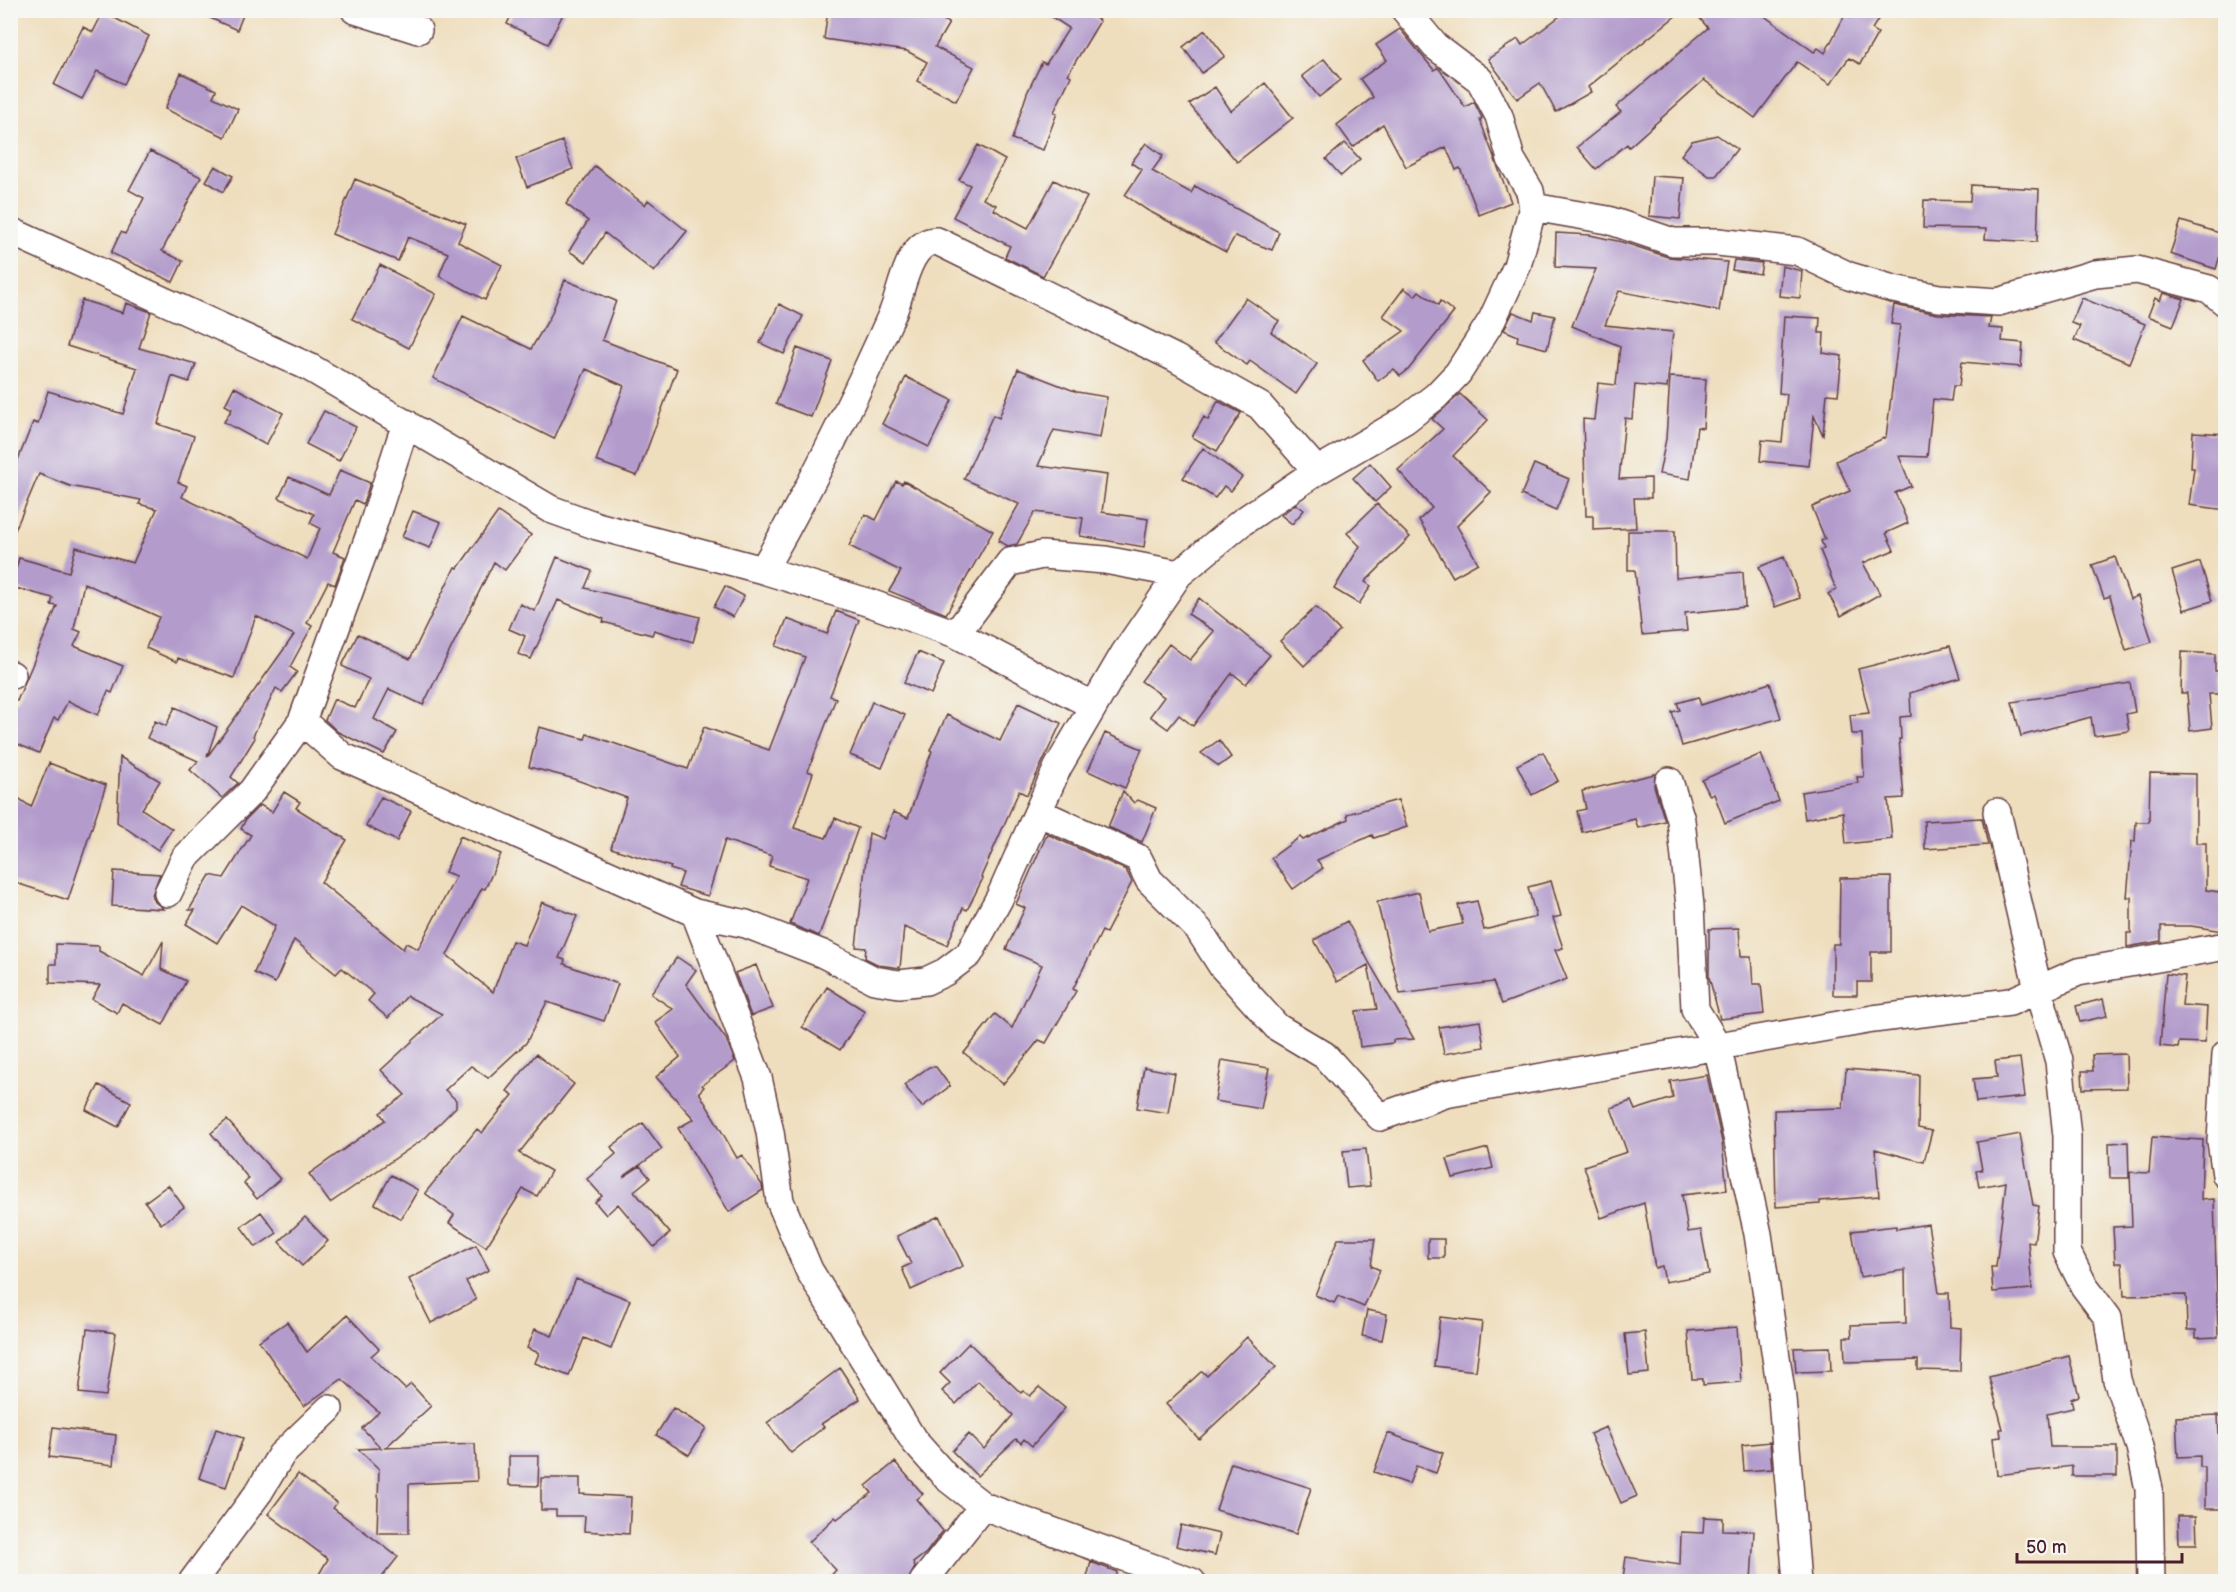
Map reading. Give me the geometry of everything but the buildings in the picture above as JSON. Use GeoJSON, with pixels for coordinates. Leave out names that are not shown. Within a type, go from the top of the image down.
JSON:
{"type":"FeatureCollection","features":[{"type":"Feature","properties":{"kind":"street"},"geometry":{"type":"LineString","coordinates":[[355,10],[418,30]]}},
{"type":"Feature","properties":{"kind":"street"},"geometry":{"type":"LineString","coordinates":[[302,721],[342,756],[695,913],[746,924],[823,954],[874,980],[899,984],[926,981],[945,972],[969,954],[1000,897],[1058,767],[1092,705],[1179,574],[1242,522],[1317,471],[1405,420],[1436,396],[1458,373],[1492,320],[1517,266],[1533,207],[1530,191],[1511,159],[1499,116],[1480,80],[1435,46],[1405,10]]}},
{"type":"Feature","properties":{"kind":"street"},"geometry":{"type":"LineString","coordinates":[[1533,207],[1608,220],[1673,243],[1718,243],[1797,251],[1849,276],[1893,289],[1939,298],[1998,302],[2095,274],[2137,270],[2209,289],[2226,303]]}},
{"type":"Feature","properties":{"kind":"street"},"geometry":{"type":"LineString","coordinates":[[13,240],[309,367],[550,509],[597,526],[763,570],[870,603],[956,634],[1092,705]]}},
{"type":"Feature","properties":{"kind":"street"},"geometry":{"type":"LineString","coordinates":[[763,570],[861,385],[897,302],[911,261],[927,240],[937,241],[1175,358],[1260,406],[1317,471]]}},
{"type":"Feature","properties":{"kind":"street"},"geometry":{"type":"LineString","coordinates":[[168,893],[185,858],[252,790],[302,721],[369,537],[406,423]]}},
{"type":"Feature","properties":{"kind":"street"},"geometry":{"type":"LineString","coordinates":[[956,634],[1010,562],[1041,555],[1105,560],[1179,574]]}},
{"type":"Feature","properties":{"kind":"street"},"geometry":{"type":"LineString","coordinates":[[1669,781],[1681,820],[1690,906],[1695,1009],[1717,1045],[1760,1246],[1782,1398],[1797,1581]]}},
{"type":"Feature","properties":{"kind":"street"},"geometry":{"type":"LineString","coordinates":[[1038,812],[1138,858],[1149,880],[1200,930],[1222,966],[1277,1028],[1324,1055],[1380,1117],[1445,1094],[1717,1045],[1874,1020],[2010,1002],[2078,972],[2226,946]]}},
{"type":"Feature","properties":{"kind":"street"},"geometry":{"type":"LineString","coordinates":[[1997,812],[2038,989],[2059,1060],[2067,1136],[2067,1252],[2084,1286],[2108,1318],[2117,1380],[2140,1447],[2149,1489],[2151,1581]]}},
{"type":"Feature","properties":{"kind":"street"},"geometry":{"type":"LineString","coordinates":[[695,913],[758,1078],[770,1132],[780,1201],[809,1270],[914,1441],[947,1478],[983,1506],[1192,1581]]}},
{"type":"Feature","properties":{"kind":"street"},"geometry":{"type":"LineString","coordinates":[[2226,1054],[2221,1140],[2226,1175]]}},
{"type":"Feature","properties":{"kind":"street"},"geometry":{"type":"LineString","coordinates":[[192,1581],[259,1492],[280,1455],[329,1409]]}},
{"type":"Feature","properties":{"kind":"street"},"geometry":{"type":"LineString","coordinates":[[923,1581],[983,1506]]}}]}
